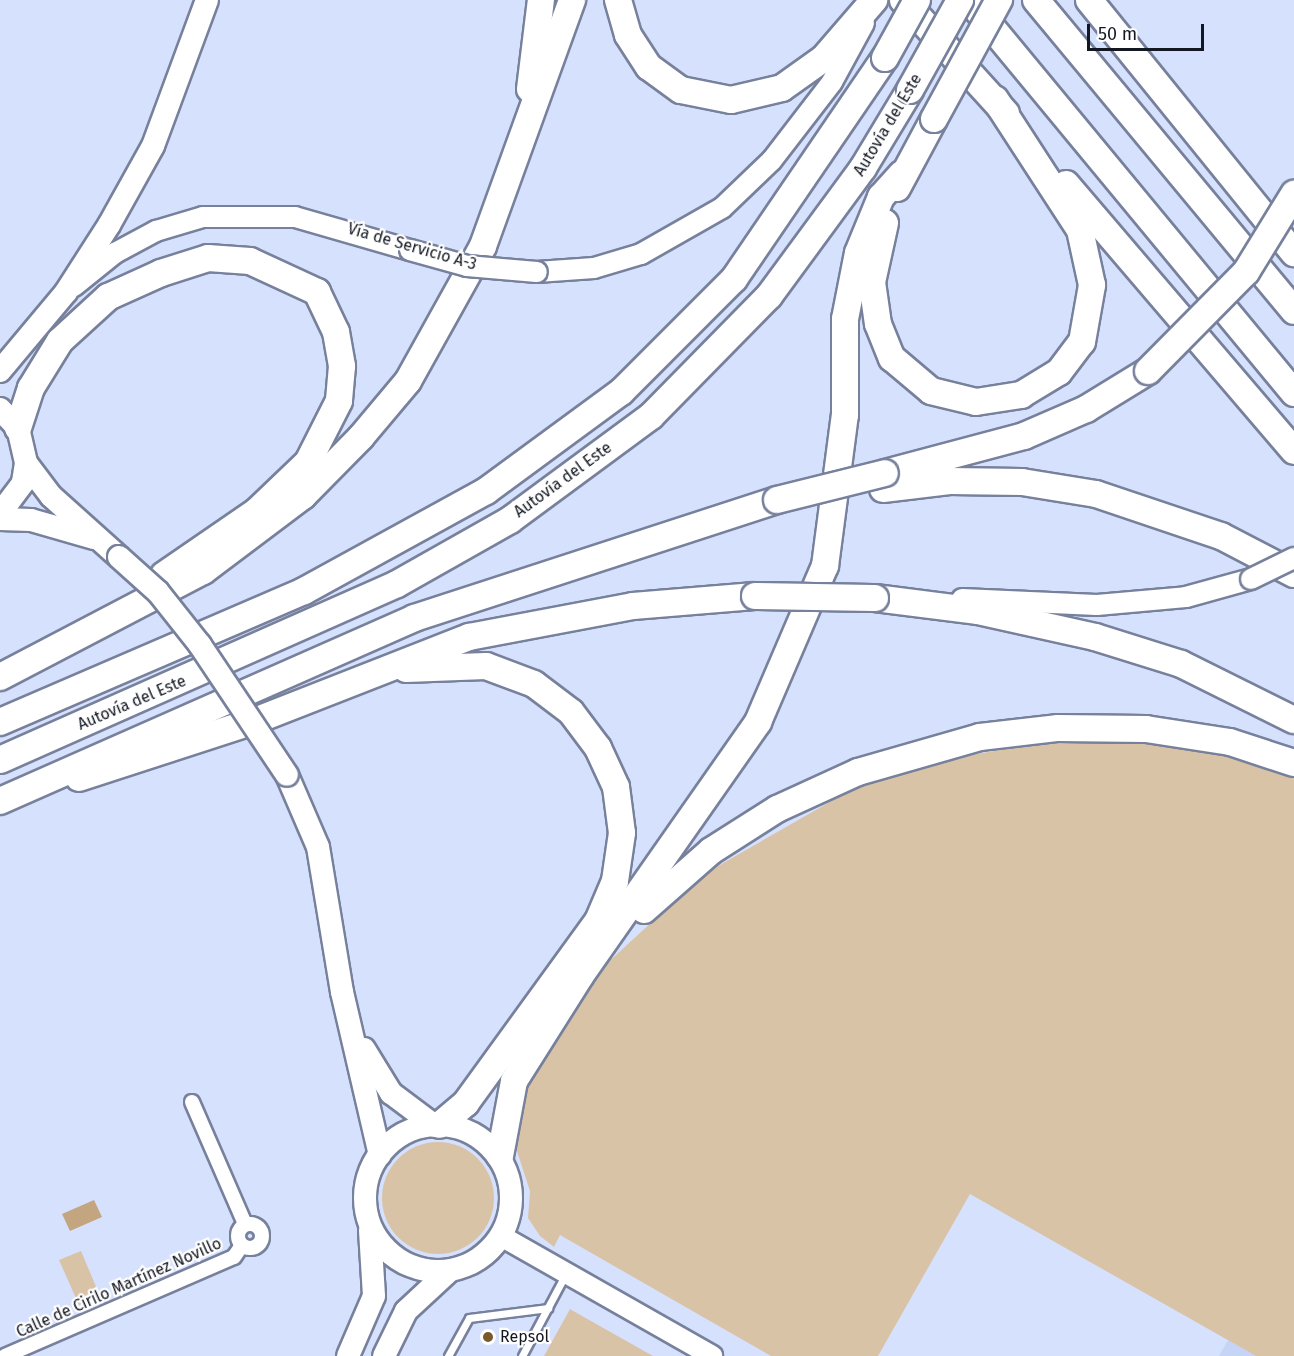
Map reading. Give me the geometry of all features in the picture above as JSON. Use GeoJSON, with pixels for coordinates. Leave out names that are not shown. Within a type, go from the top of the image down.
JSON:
{"type":"FeatureCollection","features":[{"type":"Feature","properties":{"kind":"highway"},"geometry":{"type":"LineString","coordinates":[[519,154],[541,0]]}},
{"type":"Feature","properties":{"kind":"highway"},"geometry":{"type":"LineString","coordinates":[[0,677],[203,571],[303,496],[361,437],[414,371],[483,246],[519,154],[572,0]]}},
{"type":"Feature","properties":{"kind":"highway"},"geometry":{"type":"LineString","coordinates":[[618,0],[628,35],[650,67],[681,90],[731,100],[782,88],[824,58],[875,0]]}},
{"type":"Feature","properties":{"kind":"highway"},"geometry":{"type":"LineString","coordinates":[[903,0],[994,99],[1294,451]]}},
{"type":"Feature","properties":{"kind":"highway"},"geometry":{"type":"LineString","coordinates":[[0,722],[304,591],[486,491],[621,392],[734,279],[885,58],[917,0]]}},
{"type":"Feature","properties":{"kind":"highway","name":"Autovía del Este"},"geometry":{"type":"LineString","coordinates":[[0,760],[397,584],[510,520],[641,423],[769,296],[863,168],[960,0]]}},
{"type":"Feature","properties":{"kind":"highway"},"geometry":{"type":"LineString","coordinates":[[969,0],[1294,393]]}},
{"type":"Feature","properties":{"kind":"highway"},"geometry":{"type":"LineString","coordinates":[[994,99],[1080,230],[1092,285],[1082,342],[1059,372],[1021,395],[976,402],[931,391],[892,358],[878,324],[872,282],[878,244],[902,174],[999,0]]}},
{"type":"Feature","properties":{"kind":"highway"},"geometry":{"type":"LineString","coordinates":[[1036,0],[1294,311]]}},
{"type":"Feature","properties":{"kind":"highway"},"geometry":{"type":"LineString","coordinates":[[1089,0],[1294,253]]}},
{"type":"Feature","properties":{"kind":"highway"},"geometry":{"type":"LineString","coordinates":[[500,1156],[514,1081],[581,975],[758,722],[825,566],[845,414],[845,319],[858,253],[881,197],[902,174]]}},
{"type":"Feature","properties":{"kind":"highway"},"geometry":{"type":"LineString","coordinates":[[0,802],[414,618],[600,554],[736,516],[884,481],[1024,436],[1086,409],[1148,371],[1246,272],[1294,194]]}},
{"type":"Feature","properties":{"kind":"highway"},"geometry":{"type":"LineString","coordinates":[[18,428],[31,388],[60,341],[108,297],[208,258],[250,261],[289,275],[317,292],[336,332],[342,366],[339,401],[308,462],[257,511],[55,650]]}},
{"type":"Feature","properties":{"kind":"highway"},"geometry":{"type":"LineString","coordinates":[[884,481],[1022,482],[1096,494],[1221,536],[1294,574]]}},
{"type":"Feature","properties":{"kind":"highway"},"geometry":{"type":"LineString","coordinates":[[0,802],[257,720],[367,675],[469,637],[633,606],[755,596],[875,598],[978,611],[1095,637],[1181,664],[1294,720]]}},
{"type":"Feature","properties":{"kind":"highway"},"geometry":{"type":"LineString","coordinates":[[367,675],[438,664],[486,666],[534,684],[571,712],[598,747],[616,787],[622,833],[615,881],[598,921],[466,1103],[437,1126]]}},
{"type":"Feature","properties":{"kind":"highway"},"geometry":{"type":"LineString","coordinates":[[581,975],[657,897],[711,851],[777,809],[913,753],[980,737],[1058,728],[1146,729],[1230,742],[1294,763]]}},
{"type":"Feature","properties":{"kind":"main road"},"geometry":{"type":"LineString","coordinates":[[0,371],[66,292],[153,146],[207,0]]}},
{"type":"Feature","properties":{"kind":"main road","name":"Vía de Servicio A-3"},"geometry":{"type":"LineString","coordinates":[[66,292],[115,253],[156,231],[203,217],[295,217],[467,266],[537,272],[594,268],[641,254],[722,208],[772,160],[832,82],[875,0]]}},
{"type":"Feature","properties":{"kind":"main road"},"geometry":{"type":"LineString","coordinates":[[0,409],[18,428],[26,463],[23,483],[0,517],[40,522],[98,539]]}},
{"type":"Feature","properties":{"kind":"main road"},"geometry":{"type":"LineString","coordinates":[[26,463],[51,496],[158,592],[200,645],[287,775],[318,847],[380,1155]]}},
{"type":"Feature","properties":{"kind":"main road"},"geometry":{"type":"LineString","coordinates":[[875,598],[1097,605],[1185,597],[1251,579],[1294,558]]}},
{"type":"Feature","properties":{"kind":"main road"},"geometry":{"type":"LineString","coordinates":[[353,1029],[391,1093],[437,1126]]}},
{"type":"Feature","properties":{"kind":"main road"},"geometry":{"type":"LineString","coordinates":[[348,1356],[377,1281],[366,1181],[380,1155],[401,1137],[437,1126],[466,1128],[500,1156],[511,1185],[510,1211],[501,1236],[473,1262],[449,1272],[406,1311],[384,1356]]}},
{"type":"Feature","properties":{"kind":"main road"},"geometry":{"type":"LineString","coordinates":[[370,1226],[379,1242],[410,1266],[449,1272]]}},
{"type":"Feature","properties":{"kind":"main road"},"geometry":{"type":"LineString","coordinates":[[501,1236],[712,1356]]}},
{"type":"Feature","properties":{"kind":"street"},"geometry":{"type":"LineString","coordinates":[[192,1102],[245,1224]]}},
{"type":"Feature","properties":{"kind":"street"},"geometry":{"type":"LineString","coordinates":[[245,1224],[257,1225],[263,1236],[253,1248],[242,1245],[238,1233],[245,1224]]}},
{"type":"Feature","properties":{"kind":"street","name":"Calle de Cirilo Martínez Novillo"},"geometry":{"type":"LineString","coordinates":[[5,1356],[234,1257],[242,1245]]}},
{"type":"Feature","properties":{"kind":"lane"},"geometry":{"type":"LineString","coordinates":[[522,1356],[566,1273]]}},
{"type":"Feature","properties":{"kind":"lane"},"geometry":{"type":"LineString","coordinates":[[448,1356],[469,1318],[548,1308]]}},
{"type":"Feature","properties":{"kind":"shaded area"},"geometry":{"type":"Polygon","coordinates":[[[1142,741],[1227,753],[1294,776],[1294,1356],[1256,1356],[970,1194],[878,1356],[771,1356],[560,1235],[554,1247],[540,1236],[528,1218],[530,1191],[512,1136],[520,1082],[603,967],[704,874],[856,787],[945,759],[1050,742],[1142,741]]]}},
{"type":"Feature","properties":{"kind":"shaded area"},"geometry":{"type":"Polygon","coordinates":[[[438,1142],[459,1147],[477,1159],[489,1177],[494,1198],[489,1219],[477,1237],[459,1249],[438,1254],[417,1249],[399,1237],[387,1219],[382,1198],[387,1177],[399,1159],[417,1147],[438,1142]]]}},
{"type":"Feature","properties":{"kind":"shaded area"},"geometry":{"type":"Polygon","coordinates":[[[94,1200],[102,1217],[70,1231],[62,1214],[94,1200]]]}},
{"type":"Feature","properties":{"kind":"shaded area"},"geometry":{"type":"Polygon","coordinates":[[[81,1251],[100,1296],[79,1305],[59,1260],[81,1251]]]}},
{"type":"Feature","properties":{"kind":"shaded area"},"geometry":{"type":"Polygon","coordinates":[[[570,1309],[575,1312],[653,1356],[544,1356],[570,1309]]]}},
{"type":"Feature","properties":{"kind":"shaded area"},"geometry":{"type":"Polygon","coordinates":[[[1228,1340],[1256,1356],[1219,1356],[1228,1340]]]}},
{"type":"Feature","properties":{"kind":"place","name":"Repsol"},"geometry":{"type":"Point","coordinates":[488,1337]}}]}
